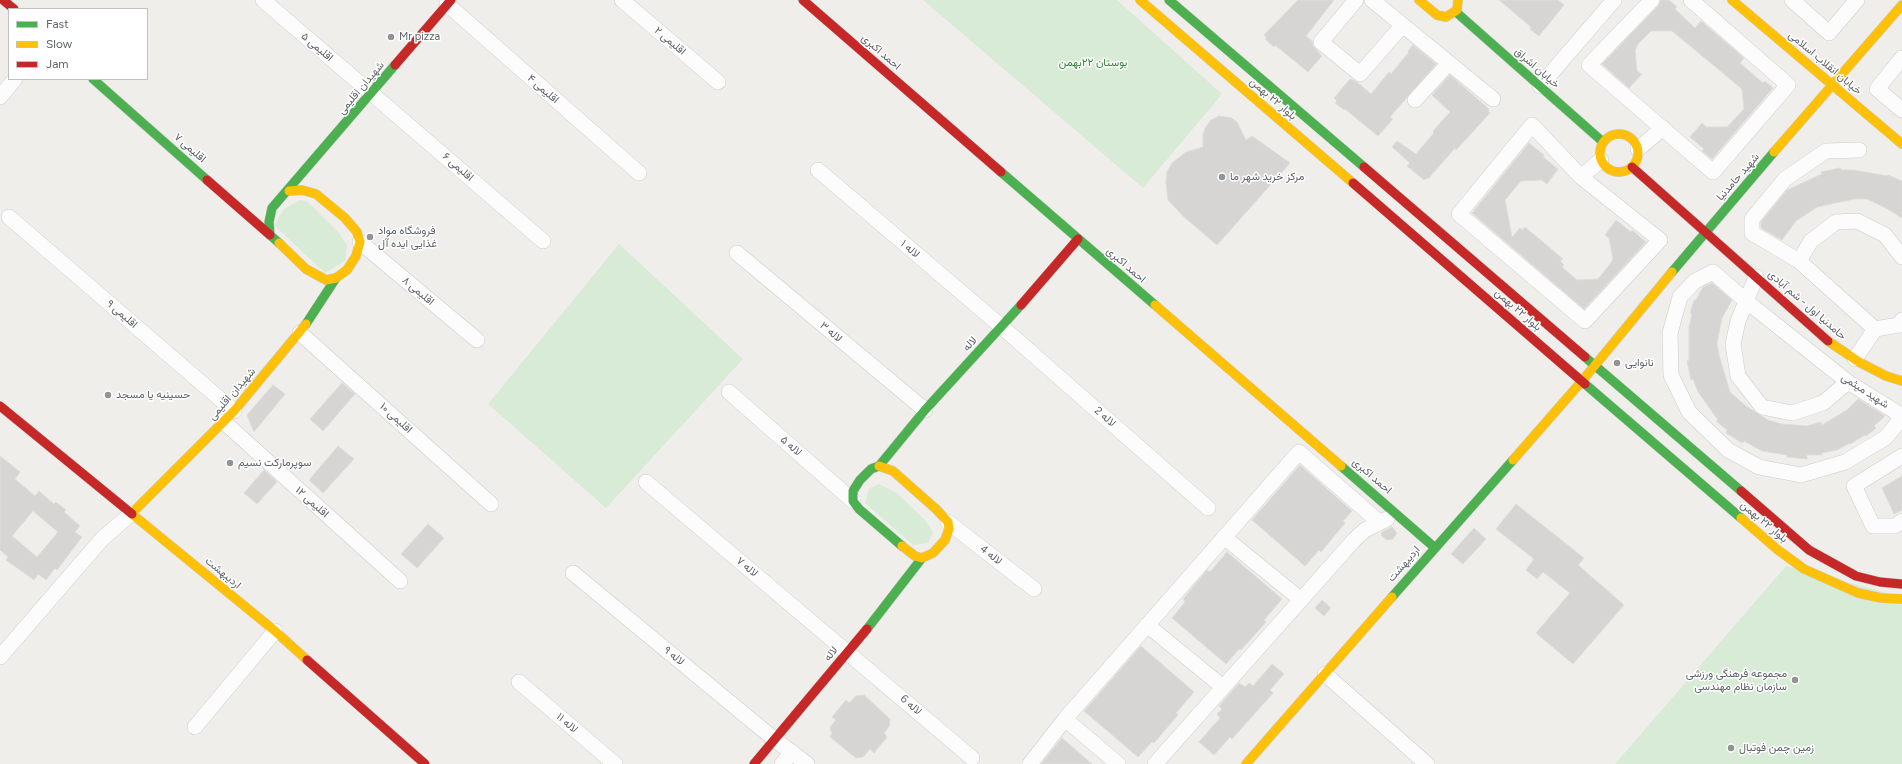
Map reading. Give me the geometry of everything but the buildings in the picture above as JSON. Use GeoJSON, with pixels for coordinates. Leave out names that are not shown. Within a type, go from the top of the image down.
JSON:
{"type":"FeatureCollection","features":[{"type":"Feature","properties":{"kind":"street","name":"اقلیمی ۵"},"geometry":{"type":"LineString","coordinates":[[262,0],[372,93]]}},
{"type":"Feature","properties":{"kind":"street","name":"اقلیمی ۲"},"geometry":{"type":"LineString","coordinates":[[622,0],[718,82]]}},
{"type":"Feature","properties":{"kind":"street","name":"احمد اکبری"},"geometry":{"type":"LineString","coordinates":[[803,0],[1434,547]]}},
{"type":"Feature","properties":{"kind":"street","name":"بلوار ۲۲ بهمن"},"geometry":{"type":"LineString","coordinates":[[1140,0],[1778,550],[1804,569],[1858,593],[1881,598],[1902,599]]}},
{"type":"Feature","properties":{"kind":"street","name":"بلوار ۲۲ بهمن"},"geometry":{"type":"LineString","coordinates":[[1170,0],[1809,550],[1856,576],[1880,582],[1902,584]]}},
{"type":"Feature","properties":{"kind":"street"},"geometry":{"type":"LineString","coordinates":[[1356,0],[1321,42],[1360,74],[1402,26]]}},
{"type":"Feature","properties":{"kind":"street"},"geometry":{"type":"LineString","coordinates":[[1373,0],[1402,26],[1493,99]]}},
{"type":"Feature","properties":{"kind":"street"},"geometry":{"type":"LineString","coordinates":[[1419,0],[1441,17],[1450,16],[1456,12],[1459,6],[1458,0]]}},
{"type":"Feature","properties":{"kind":"street"},"geometry":{"type":"LineString","coordinates":[[1540,86],[1614,0]]}},
{"type":"Feature","properties":{"kind":"street"},"geometry":{"type":"LineString","coordinates":[[1652,0],[1589,65],[1713,172],[1788,85],[1691,0]]}},
{"type":"Feature","properties":{"kind":"street","name":"خیابان انقلاب اسلامی"},"geometry":{"type":"LineString","coordinates":[[1732,0],[1902,144]]}},
{"type":"Feature","properties":{"kind":"street"},"geometry":{"type":"LineString","coordinates":[[1792,0],[1829,33],[1857,0]]}},
{"type":"Feature","properties":{"kind":"street","name":"شهیدان اقلیمی"},"geometry":{"type":"LineString","coordinates":[[289,191],[447,1]]}},
{"type":"Feature","properties":{"kind":"street","name":"اقلیمی ۴"},"geometry":{"type":"LineString","coordinates":[[447,1],[639,173]]}},
{"type":"Feature","properties":{"kind":"street","name":"شهید حامدنیا"},"geometry":{"type":"LineString","coordinates":[[1593,365],[1832,84],[1902,5]]}},
{"type":"Feature","properties":{"kind":"street","name":"خیابان اشراق"},"geometry":{"type":"LineString","coordinates":[[1456,12],[1603,142]]}},
{"type":"Feature","properties":{"kind":"street"},"geometry":{"type":"LineString","coordinates":[[1878,33],[1902,23]]}},
{"type":"Feature","properties":{"kind":"street"},"geometry":{"type":"LineString","coordinates":[[1902,58],[1877,89],[1902,110]]}},
{"type":"Feature","properties":{"kind":"street"},"geometry":{"type":"LineString","coordinates":[[1415,100],[1449,63]]}},
{"type":"Feature","properties":{"kind":"street"},"geometry":{"type":"LineString","coordinates":[[0,97],[14,80]]}},
{"type":"Feature","properties":{"kind":"street","name":"اقلیمی ۷"},"geometry":{"type":"LineString","coordinates":[[94,80],[270,235]]}},
{"type":"Feature","properties":{"kind":"street","name":"اقلیمی ۶"},"geometry":{"type":"LineString","coordinates":[[372,93],[543,241]]}},
{"type":"Feature","properties":{"kind":"street"},"geometry":{"type":"LineString","coordinates":[[1532,125],[1581,177],[1660,240],[1585,321],[1459,214],[1532,125]]}},
{"type":"Feature","properties":{"kind":"street"},"geometry":{"type":"LineString","coordinates":[[1638,149],[1662,128]]}},
{"type":"Feature","properties":{"kind":"street"},"geometry":{"type":"LineString","coordinates":[[1613,134],[1626,134],[1635,143],[1638,149],[1638,156],[1632,167],[1627,170],[1615,172],[1609,169],[1601,160],[1600,147],[1603,142],[1613,134]]}},
{"type":"Feature","properties":{"kind":"street"},"geometry":{"type":"LineString","coordinates":[[1859,150],[1826,152],[1785,179],[1752,219],[1752,233],[1761,240],[1799,261],[1875,329]]}},
{"type":"Feature","properties":{"kind":"street"},"geometry":{"type":"LineString","coordinates":[[1581,177],[1601,160]]}},
{"type":"Feature","properties":{"kind":"street"},"geometry":{"type":"LineString","coordinates":[[314,162],[310,181],[316,194]]}},
{"type":"Feature","properties":{"kind":"street"},"geometry":{"type":"LineString","coordinates":[[1632,167],[1705,232]]}},
{"type":"Feature","properties":{"kind":"street","name":"لاله ۱"},"geometry":{"type":"LineString","coordinates":[[818,170],[1002,327]]}},
{"type":"Feature","properties":{"kind":"street"},"geometry":{"type":"LineString","coordinates":[[302,190],[316,194],[345,218],[357,232],[360,242],[353,260],[347,270],[336,278],[326,280],[306,269],[270,235],[269,222],[272,208],[289,191],[302,190]]}},
{"type":"Feature","properties":{"kind":"street"},"geometry":{"type":"LineString","coordinates":[[238,206],[259,210],[272,208]]}},
{"type":"Feature","properties":{"kind":"street","name":"اقلیمی ۹"},"geometry":{"type":"LineString","coordinates":[[9,217],[234,411]]}},
{"type":"Feature","properties":{"kind":"street"},"geometry":{"type":"LineString","coordinates":[[1799,261],[1811,241],[1836,222],[1857,221],[1885,235],[1902,257]]}},
{"type":"Feature","properties":{"kind":"street","name":"حامدنیا اول - شم آبادی"},"geometry":{"type":"LineString","coordinates":[[1705,232],[1830,343],[1886,376],[1902,381]]}},
{"type":"Feature","properties":{"kind":"street","name":"لاله"},"geometry":{"type":"LineString","coordinates":[[853,501],[853,491],[860,480],[871,469],[879,466],[925,410],[1002,327],[1078,239]]}},
{"type":"Feature","properties":{"kind":"street","name":"اقلیمی ۸"},"geometry":{"type":"LineString","coordinates":[[360,242],[477,340]]}},
{"type":"Feature","properties":{"kind":"street","name":"لاله ۳"},"geometry":{"type":"LineString","coordinates":[[737,253],[925,410]]}},
{"type":"Feature","properties":{"kind":"street","name":"شهید میثمی"},"geometry":{"type":"LineString","coordinates":[[1713,272],[1746,301],[1848,382],[1899,414],[1900,426],[1885,438],[1845,462],[1801,475],[1759,467],[1728,450],[1689,412],[1671,375],[1670,333],[1680,297],[1695,281],[1713,272]]}},
{"type":"Feature","properties":{"kind":"street"},"geometry":{"type":"LineString","coordinates":[[1756,277],[1738,321],[1733,344],[1738,376],[1762,407],[1792,414],[1823,403],[1848,382]]}},
{"type":"Feature","properties":{"kind":"street","name":"شهیدان اقلیمی"},"geometry":{"type":"LineString","coordinates":[[132,513],[234,411],[300,333],[336,278]]}},
{"type":"Feature","properties":{"kind":"street"},"geometry":{"type":"LineString","coordinates":[[1855,359],[1875,329],[1899,325],[1902,320]]}},
{"type":"Feature","properties":{"kind":"street","name":"لاله 2"},"geometry":{"type":"LineString","coordinates":[[1002,327],[1208,508]]}},
{"type":"Feature","properties":{"kind":"street","name":"اقلیمی ۱۰"},"geometry":{"type":"LineString","coordinates":[[300,333],[491,504]]}},
{"type":"Feature","properties":{"kind":"street","name":"اردیبهشت"},"geometry":{"type":"LineString","coordinates":[[1246,764],[1434,547],[1582,380],[1593,365]]}},
{"type":"Feature","properties":{"kind":"street","name":"لاله ۵"},"geometry":{"type":"LineString","coordinates":[[729,392],[853,501]]}},
{"type":"Feature","properties":{"kind":"street","name":"اردیبهشت"},"geometry":{"type":"LineString","coordinates":[[0,406],[275,631],[425,764]]}},
{"type":"Feature","properties":{"kind":"street","name":"اقلیمی ۱۲"},"geometry":{"type":"LineString","coordinates":[[224,422],[400,581]]}},
{"type":"Feature","properties":{"kind":"street"},"geometry":{"type":"LineString","coordinates":[[1030,764],[1065,719],[1299,452],[1379,522]]}},
{"type":"Feature","properties":{"kind":"street"},"geometry":{"type":"LineString","coordinates":[[1902,456],[1854,486],[1873,526],[1895,526],[1902,521]]}},
{"type":"Feature","properties":{"kind":"street"},"geometry":{"type":"LineString","coordinates":[[879,466],[892,471],[936,508],[948,522]]}},
{"type":"Feature","properties":{"kind":"street","name":"لاله ۷"},"geometry":{"type":"LineString","coordinates":[[646,482],[849,652]]}},
{"type":"Feature","properties":{"kind":"street"},"geometry":{"type":"LineString","coordinates":[[853,501],[859,509],[906,550],[915,556],[922,558]]}},
{"type":"Feature","properties":{"kind":"street"},"geometry":{"type":"LineString","coordinates":[[0,657],[102,539],[132,513]]}},
{"type":"Feature","properties":{"kind":"street"},"geometry":{"type":"LineString","coordinates":[[1155,764],[1355,538],[1365,530],[1396,513]]}},
{"type":"Feature","properties":{"kind":"street","name":"لاله"},"geometry":{"type":"LineString","coordinates":[[754,764],[849,652],[922,558],[933,553],[945,540],[950,529],[948,522]]}},
{"type":"Feature","properties":{"kind":"street","name":"لاله 4"},"geometry":{"type":"LineString","coordinates":[[948,522],[1034,588]]}},
{"type":"Feature","properties":{"kind":"street"},"geometry":{"type":"LineString","coordinates":[[1224,537],[1300,599]]}},
{"type":"Feature","properties":{"kind":"street","name":"لاله ۹"},"geometry":{"type":"LineString","coordinates":[[573,573],[774,739],[808,764]]}},
{"type":"Feature","properties":{"kind":"street"},"geometry":{"type":"LineString","coordinates":[[1147,625],[1223,687]]}},
{"type":"Feature","properties":{"kind":"street"},"geometry":{"type":"LineString","coordinates":[[194,727],[275,631]]}},
{"type":"Feature","properties":{"kind":"street","name":"لاله 6"},"geometry":{"type":"LineString","coordinates":[[849,652],[972,758]]}},
{"type":"Feature","properties":{"kind":"street"},"geometry":{"type":"LineString","coordinates":[[1325,674],[1427,764]]}},
{"type":"Feature","properties":{"kind":"street","name":"لاله ۱۱"},"geometry":{"type":"LineString","coordinates":[[520,682],[615,764]]}},
{"type":"Feature","properties":{"kind":"street"},"geometry":{"type":"LineString","coordinates":[[1065,719],[1118,764]]}},
{"type":"Feature","properties":{"kind":"street"},"geometry":{"type":"LineString","coordinates":[[782,764],[792,752]]}},
{"type":"Feature","properties":{"kind":"green space","name":"بوستان ۲۲بهمن"},"geometry":{"type":"Polygon","coordinates":[[[923,0],[1117,0],[1222,94],[1143,188],[923,0]]]}},
{"type":"Feature","properties":{"kind":"green space"},"geometry":{"type":"Polygon","coordinates":[[[300,200],[306,201],[314,208],[338,232],[347,245],[345,261],[325,273],[274,225],[284,209],[300,200]]]}},
{"type":"Feature","properties":{"kind":"green space"},"geometry":{"type":"Polygon","coordinates":[[[619,244],[743,359],[606,508],[488,404],[619,244]]]}},
{"type":"Feature","properties":{"kind":"green space"},"geometry":{"type":"Polygon","coordinates":[[[879,484],[897,493],[925,520],[933,532],[928,543],[913,545],[865,503],[869,489],[879,484]]]}},
{"type":"Feature","properties":{"kind":"green space","name":"مجموعه فرهنگی ورزشی سازمان نظام مهندسی"},"geometry":{"type":"Polygon","coordinates":[[[1786,566],[1902,597],[1902,764],[1615,764],[1786,566]]]}},
{"type":"Feature","properties":{"kind":"traffic: fast"},"geometry":{"type":"LineString","coordinates":[[1169,0],[1364,167]]}},
{"type":"Feature","properties":{"kind":"traffic: fast"},"geometry":{"type":"LineString","coordinates":[[1456,12],[1603,142]]}},
{"type":"Feature","properties":{"kind":"traffic: fast"},"geometry":{"type":"LineString","coordinates":[[279,243],[270,235],[269,222],[272,208],[395,65]]}},
{"type":"Feature","properties":{"kind":"traffic: fast"},"geometry":{"type":"LineString","coordinates":[[94,80],[207,180]]}},
{"type":"Feature","properties":{"kind":"traffic: fast"},"geometry":{"type":"LineString","coordinates":[[1672,272],[1774,152]]}},
{"type":"Feature","properties":{"kind":"traffic: fast"},"geometry":{"type":"LineString","coordinates":[[1001,172],[1155,305]]}},
{"type":"Feature","properties":{"kind":"traffic: fast"},"geometry":{"type":"LineString","coordinates":[[306,324],[336,278]]}},
{"type":"Feature","properties":{"kind":"traffic: fast"},"geometry":{"type":"LineString","coordinates":[[879,466],[925,410],[1021,305]]}},
{"type":"Feature","properties":{"kind":"traffic: fast"},"geometry":{"type":"LineString","coordinates":[[1585,357],[1741,491]]}},
{"type":"Feature","properties":{"kind":"traffic: fast"},"geometry":{"type":"LineString","coordinates":[[1585,384],[1741,518]]}},
{"type":"Feature","properties":{"kind":"traffic: fast"},"geometry":{"type":"LineString","coordinates":[[1392,597],[1513,460]]}},
{"type":"Feature","properties":{"kind":"traffic: fast"},"geometry":{"type":"LineString","coordinates":[[879,466],[871,469],[860,480],[853,491],[853,501],[859,509],[902,546]]}},
{"type":"Feature","properties":{"kind":"traffic: fast"},"geometry":{"type":"LineString","coordinates":[[1341,466],[1434,547]]}},
{"type":"Feature","properties":{"kind":"traffic: fast"},"geometry":{"type":"LineString","coordinates":[[867,629],[922,558]]}},
{"type":"Feature","properties":{"kind":"traffic: slow"},"geometry":{"type":"LineString","coordinates":[[1140,0],[1353,183]]}},
{"type":"Feature","properties":{"kind":"traffic: slow"},"geometry":{"type":"LineString","coordinates":[[1419,0],[1437,15],[1446,17],[1457,10],[1458,0]]}},
{"type":"Feature","properties":{"kind":"traffic: slow"},"geometry":{"type":"LineString","coordinates":[[1732,0],[1902,144]]}},
{"type":"Feature","properties":{"kind":"traffic: slow"},"geometry":{"type":"LineString","coordinates":[[1774,152],[1902,5]]}},
{"type":"Feature","properties":{"kind":"traffic: slow"},"geometry":{"type":"LineString","coordinates":[[1615,134],[1623,134],[1633,139],[1637,146],[1638,153],[1637,160],[1633,167],[1623,172],[1615,172],[1605,167],[1603,164],[1600,157],[1600,149],[1605,139],[1608,137],[1615,134]]}},
{"type":"Feature","properties":{"kind":"traffic: slow"},"geometry":{"type":"LineString","coordinates":[[279,243],[306,269],[326,280],[336,278],[347,270],[356,256],[360,242],[357,232],[345,218],[316,194],[302,190],[289,191]]}},
{"type":"Feature","properties":{"kind":"traffic: slow"},"geometry":{"type":"LineString","coordinates":[[1513,460],[1582,381],[1672,272]]}},
{"type":"Feature","properties":{"kind":"traffic: slow"},"geometry":{"type":"LineString","coordinates":[[1155,305],[1341,466]]}},
{"type":"Feature","properties":{"kind":"traffic: slow"},"geometry":{"type":"LineString","coordinates":[[132,513],[234,411],[306,324]]}},
{"type":"Feature","properties":{"kind":"traffic: slow"},"geometry":{"type":"LineString","coordinates":[[1828,341],[1859,362],[1886,376],[1902,381]]}},
{"type":"Feature","properties":{"kind":"traffic: slow"},"geometry":{"type":"LineString","coordinates":[[879,466],[893,471],[936,509],[948,522],[949,529],[945,540],[933,553],[922,558],[915,556],[902,546]]}},
{"type":"Feature","properties":{"kind":"traffic: slow"},"geometry":{"type":"LineString","coordinates":[[132,514],[275,631],[307,660]]}},
{"type":"Feature","properties":{"kind":"traffic: slow"},"geometry":{"type":"LineString","coordinates":[[1741,518],[1778,550],[1804,569],[1858,593],[1881,598],[1902,599]]}},
{"type":"Feature","properties":{"kind":"traffic: slow"},"geometry":{"type":"LineString","coordinates":[[1246,764],[1392,597]]}},
{"type":"Feature","properties":{"kind":"traffic: jam"},"geometry":{"type":"LineString","coordinates":[[3,0],[13,8]]}},
{"type":"Feature","properties":{"kind":"traffic: jam"},"geometry":{"type":"LineString","coordinates":[[395,65],[451,0]]}},
{"type":"Feature","properties":{"kind":"traffic: jam"},"geometry":{"type":"LineString","coordinates":[[803,0],[1001,172]]}},
{"type":"Feature","properties":{"kind":"traffic: jam"},"geometry":{"type":"LineString","coordinates":[[1364,167],[1585,357]]}},
{"type":"Feature","properties":{"kind":"traffic: jam"},"geometry":{"type":"LineString","coordinates":[[1632,167],[1828,341]]}},
{"type":"Feature","properties":{"kind":"traffic: jam"},"geometry":{"type":"LineString","coordinates":[[207,180],[270,235]]}},
{"type":"Feature","properties":{"kind":"traffic: jam"},"geometry":{"type":"LineString","coordinates":[[1353,183],[1585,384]]}},
{"type":"Feature","properties":{"kind":"traffic: jam"},"geometry":{"type":"LineString","coordinates":[[1021,305],[1078,239]]}},
{"type":"Feature","properties":{"kind":"traffic: jam"},"geometry":{"type":"LineString","coordinates":[[0,406],[132,514]]}},
{"type":"Feature","properties":{"kind":"traffic: jam"},"geometry":{"type":"LineString","coordinates":[[1741,491],[1809,550],[1856,576],[1880,582],[1901,584]]}},
{"type":"Feature","properties":{"kind":"traffic: jam"},"geometry":{"type":"LineString","coordinates":[[754,764],[867,629]]}},
{"type":"Feature","properties":{"kind":"traffic: jam"},"geometry":{"type":"LineString","coordinates":[[307,660],[425,764]]}},
{"type":"Feature","properties":{"kind":"place","name":"Mr pizza"},"geometry":{"type":"Point","coordinates":[391,37]}},
{"type":"Feature","properties":{"kind":"place","name":"مرکز خرید شهر ما"},"geometry":{"type":"Point","coordinates":[1222,177]}},
{"type":"Feature","properties":{"kind":"place","name":"فروشگاه مواد غذایی ایده آل"},"geometry":{"type":"Point","coordinates":[370,237]}},
{"type":"Feature","properties":{"kind":"place","name":"نانوایی"},"geometry":{"type":"Point","coordinates":[1617,363]}},
{"type":"Feature","properties":{"kind":"place","name":"حسینیه یا مسجد"},"geometry":{"type":"Point","coordinates":[108,395]}},
{"type":"Feature","properties":{"kind":"place","name":"سوپرمارکت نسیم"},"geometry":{"type":"Point","coordinates":[230,463]}},
{"type":"Feature","properties":{"kind":"place","name":"مجموعه فرهنگی ورزشی سازمان نظام مهندسی"},"geometry":{"type":"Point","coordinates":[1795,680]}},
{"type":"Feature","properties":{"kind":"place","name":"زمین چمن فوتبال"},"geometry":{"type":"Point","coordinates":[1731,748]}}]}
